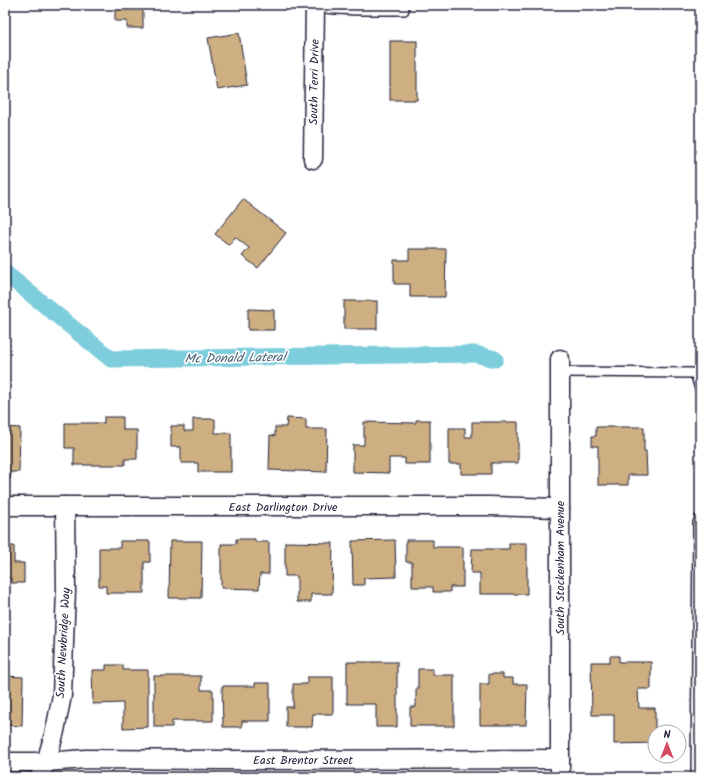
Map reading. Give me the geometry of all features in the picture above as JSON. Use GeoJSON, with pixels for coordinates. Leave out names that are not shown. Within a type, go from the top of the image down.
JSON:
{"type":"FeatureCollection","features":[{"type":"Feature","properties":{"kind":"street","name":"South Terri Drive"},"geometry":{"type":"LineString","coordinates":[[313,158],[315,6]]}},
{"type":"Feature","properties":{"kind":"street","name":"South Stockenham Avenue"},"geometry":{"type":"LineString","coordinates":[[560,366],[560,777]]}},
{"type":"Feature","properties":{"kind":"street","name":"East Darlington Drive"},"geometry":{"type":"LineString","coordinates":[[5,506],[489,506],[560,508]]}},
{"type":"Feature","properties":{"kind":"street","name":"South Newbridge Way"},"geometry":{"type":"LineString","coordinates":[[43,770],[56,731],[62,695],[66,590],[65,506]]}},
{"type":"Feature","properties":{"kind":"street","name":"East Brentor Street"},"geometry":{"type":"LineString","coordinates":[[5,762],[43,770],[86,759],[560,759]]}},
{"type":"Feature","properties":{"kind":"lane"},"geometry":{"type":"LineString","coordinates":[[315,6],[338,10],[404,10]]}},
{"type":"Feature","properties":{"kind":"lane"},"geometry":{"type":"LineString","coordinates":[[560,366],[695,373],[700,389]]}},
{"type":"Feature","properties":{"kind":"lane"},"geometry":{"type":"LineString","coordinates":[[696,777],[698,523],[700,518]]}},
{"type":"Feature","properties":{"kind":"green space"},"geometry":{"type":"Polygon","coordinates":[[[57,774],[215,774],[215,777],[56,777],[57,774]]]}},
{"type":"Feature","properties":{"kind":"building"},"geometry":{"type":"Polygon","coordinates":[[[126,5],[143,5],[143,28],[127,28],[127,21],[115,21],[115,8],[126,8],[126,5]]]}},
{"type":"Feature","properties":{"kind":"building"},"geometry":{"type":"Polygon","coordinates":[[[239,33],[247,85],[217,90],[208,38],[239,33]]]}},
{"type":"Feature","properties":{"kind":"building"},"geometry":{"type":"Polygon","coordinates":[[[390,41],[417,41],[417,100],[390,100],[390,41]]]}},
{"type":"Feature","properties":{"kind":"building"},"geometry":{"type":"Polygon","coordinates":[[[243,199],[286,233],[258,268],[242,256],[249,248],[235,237],[229,245],[215,234],[243,199]]]}},
{"type":"Feature","properties":{"kind":"building"},"geometry":{"type":"Polygon","coordinates":[[[409,249],[446,249],[445,297],[410,297],[410,284],[394,284],[394,260],[409,260],[409,249]]]}},
{"type":"Feature","properties":{"kind":"building"},"geometry":{"type":"Polygon","coordinates":[[[344,301],[377,301],[377,329],[344,329],[344,301]]]}},
{"type":"Feature","properties":{"kind":"building"},"geometry":{"type":"Polygon","coordinates":[[[248,309],[274,310],[274,330],[248,330],[248,309]]]}},
{"type":"Feature","properties":{"kind":"building"},"geometry":{"type":"Polygon","coordinates":[[[104,417],[123,417],[123,430],[137,430],[137,459],[125,459],[125,465],[74,465],[74,448],[65,448],[65,423],[104,423],[104,417]]]}},
{"type":"Feature","properties":{"kind":"building"},"geometry":{"type":"Polygon","coordinates":[[[287,418],[306,419],[306,429],[327,429],[326,472],[269,470],[270,435],[275,436],[275,427],[286,427],[287,418]]]}},
{"type":"Feature","properties":{"kind":"building"},"geometry":{"type":"Polygon","coordinates":[[[193,419],[215,419],[215,433],[231,433],[231,472],[198,472],[198,463],[181,463],[181,447],[171,447],[171,426],[184,426],[184,431],[193,431],[193,419]]]}},
{"type":"Feature","properties":{"kind":"building"},"geometry":{"type":"Polygon","coordinates":[[[416,420],[430,420],[430,464],[405,464],[405,458],[389,458],[389,473],[353,472],[353,445],[364,445],[364,422],[416,423],[416,420]]]}},
{"type":"Feature","properties":{"kind":"building"},"geometry":{"type":"Polygon","coordinates":[[[472,422],[518,422],[518,463],[491,463],[491,474],[461,474],[461,464],[449,464],[449,428],[465,428],[465,437],[472,437],[472,422]]]}},
{"type":"Feature","properties":{"kind":"building"},"geometry":{"type":"Polygon","coordinates":[[[5,427],[20,428],[19,472],[11,472],[10,479],[5,478],[5,427]]]}},
{"type":"Feature","properties":{"kind":"building"},"geometry":{"type":"Polygon","coordinates":[[[596,427],[644,427],[644,451],[646,451],[647,475],[628,475],[628,485],[598,485],[598,446],[592,446],[592,436],[596,436],[596,427]]]}},
{"type":"Feature","properties":{"kind":"building"},"geometry":{"type":"Polygon","coordinates":[[[236,539],[255,539],[255,542],[269,542],[269,574],[260,574],[259,589],[221,588],[221,544],[236,544],[236,539]]]}},
{"type":"Feature","properties":{"kind":"building"},"geometry":{"type":"Polygon","coordinates":[[[395,540],[396,577],[364,578],[364,585],[353,585],[352,541],[395,540]]]}},
{"type":"Feature","properties":{"kind":"building"},"geometry":{"type":"Polygon","coordinates":[[[406,540],[433,540],[433,547],[463,547],[463,587],[450,587],[450,592],[433,592],[433,587],[412,587],[412,562],[406,562],[406,540]]]}},
{"type":"Feature","properties":{"kind":"building"},"geometry":{"type":"Polygon","coordinates":[[[120,541],[150,541],[150,562],[144,562],[144,593],[106,593],[106,586],[99,586],[99,548],[120,548],[120,541]]]}},
{"type":"Feature","properties":{"kind":"building"},"geometry":{"type":"Polygon","coordinates":[[[170,541],[202,541],[201,598],[169,598],[170,541]]]}},
{"type":"Feature","properties":{"kind":"building"},"geometry":{"type":"Polygon","coordinates":[[[285,542],[333,543],[332,594],[311,594],[311,602],[297,602],[297,576],[285,576],[285,542]]]}},
{"type":"Feature","properties":{"kind":"building"},"geometry":{"type":"Polygon","coordinates":[[[509,543],[527,543],[527,594],[480,594],[480,573],[471,573],[472,549],[509,549],[509,543]]]}},
{"type":"Feature","properties":{"kind":"building"},"geometry":{"type":"Polygon","coordinates":[[[5,546],[14,546],[14,563],[24,563],[24,583],[11,583],[11,578],[5,578],[5,546]]]}},
{"type":"Feature","properties":{"kind":"building"},"geometry":{"type":"Polygon","coordinates":[[[610,656],[619,656],[619,662],[651,662],[651,689],[638,689],[639,708],[655,708],[655,724],[647,724],[647,743],[614,744],[614,715],[592,715],[591,662],[610,662],[610,656]]]}},
{"type":"Feature","properties":{"kind":"building"},"geometry":{"type":"Polygon","coordinates":[[[347,662],[397,662],[397,727],[376,727],[376,704],[347,704],[347,662]]]}},
{"type":"Feature","properties":{"kind":"building"},"geometry":{"type":"Polygon","coordinates":[[[106,665],[123,665],[123,670],[148,670],[148,727],[123,728],[123,703],[93,704],[92,670],[106,670],[106,665]]]}},
{"type":"Feature","properties":{"kind":"building"},"geometry":{"type":"Polygon","coordinates":[[[418,669],[433,669],[433,675],[454,675],[454,726],[410,726],[410,707],[416,707],[418,669]]]}},
{"type":"Feature","properties":{"kind":"building"},"geometry":{"type":"Polygon","coordinates":[[[489,674],[503,674],[503,678],[513,678],[513,684],[527,684],[526,725],[480,725],[480,684],[489,684],[489,674]]]}},
{"type":"Feature","properties":{"kind":"building"},"geometry":{"type":"Polygon","coordinates":[[[5,676],[23,677],[22,726],[5,725],[5,676]]]}},
{"type":"Feature","properties":{"kind":"building"},"geometry":{"type":"Polygon","coordinates":[[[154,676],[201,676],[201,690],[213,690],[213,721],[172,721],[172,727],[154,727],[154,676]]]}},
{"type":"Feature","properties":{"kind":"building"},"geometry":{"type":"Polygon","coordinates":[[[307,677],[333,677],[333,714],[313,714],[312,727],[286,727],[286,707],[293,707],[293,684],[307,684],[307,677]]]}},
{"type":"Feature","properties":{"kind":"building"},"geometry":{"type":"Polygon","coordinates":[[[255,683],[270,683],[270,721],[242,721],[242,727],[223,727],[222,686],[255,686],[255,683]]]}},
{"type":"Feature","properties":{"kind":"waterway","name":"Mc Donald Lateral"},"geometry":{"type":"LineString","coordinates":[[5,273],[111,359],[475,354],[495,359]]}}]}
